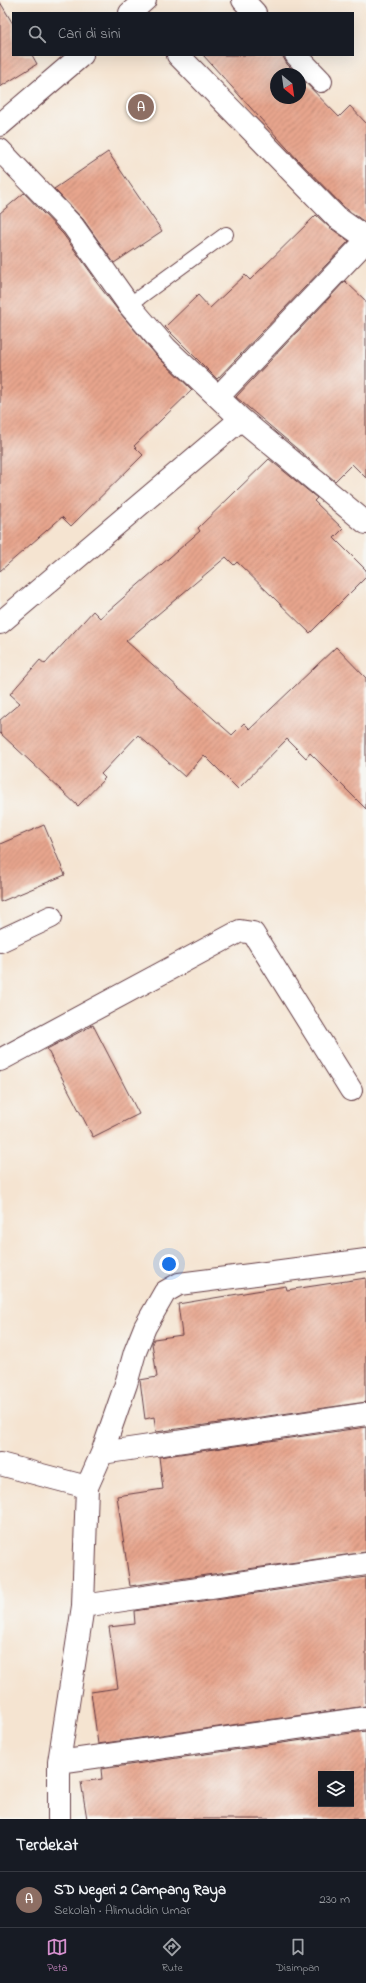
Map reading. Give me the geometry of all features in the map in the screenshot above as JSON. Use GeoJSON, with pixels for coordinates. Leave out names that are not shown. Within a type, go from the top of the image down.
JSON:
{"type":"FeatureCollection","features":[{"type":"Feature","properties":{"kind":"street"},"geometry":{"type":"LineString","coordinates":[[243,0],[254,12]]}},
{"type":"Feature","properties":{"kind":"street"},"geometry":{"type":"LineString","coordinates":[[0,125],[81,56]]}},
{"type":"Feature","properties":{"kind":"street"},"geometry":{"type":"LineString","coordinates":[[179,56],[336,217],[366,240],[218,397]]}},
{"type":"Feature","properties":{"kind":"street"},"geometry":{"type":"LineString","coordinates":[[297,56],[321,81]]}},
{"type":"Feature","properties":{"kind":"street"},"geometry":{"type":"LineString","coordinates":[[0,150],[73,226],[129,305],[166,348],[241,419],[366,523]]}},
{"type":"Feature","properties":{"kind":"street"},"geometry":{"type":"LineString","coordinates":[[0,623],[241,419]]}},
{"type":"Feature","properties":{"kind":"street"},"geometry":{"type":"LineString","coordinates":[[0,941],[51,917]]}},
{"type":"Feature","properties":{"kind":"street"},"geometry":{"type":"LineString","coordinates":[[0,1060],[240,932],[254,933],[351,1090]]}},
{"type":"Feature","properties":{"kind":"street"},"geometry":{"type":"LineString","coordinates":[[59,1819],[59,1762],[83,1606],[87,1487],[102,1453],[126,1384],[135,1352],[145,1327],[165,1292],[179,1284],[366,1260]]}},
{"type":"Feature","properties":{"kind":"street"},"geometry":{"type":"LineString","coordinates":[[102,1453],[366,1414]]}},
{"type":"Feature","properties":{"kind":"street"},"geometry":{"type":"LineString","coordinates":[[0,1464],[87,1487]]}},
{"type":"Feature","properties":{"kind":"street"},"geometry":{"type":"LineString","coordinates":[[83,1606],[366,1564]]}},
{"type":"Feature","properties":{"kind":"street"},"geometry":{"type":"LineString","coordinates":[[59,1762],[366,1718]]}},
{"type":"Feature","properties":{"kind":"lane"},"geometry":{"type":"LineString","coordinates":[[129,305],[226,234]]}},
{"type":"Feature","properties":{"kind":"building"},"geometry":{"type":"Polygon","coordinates":[[[0,2],[12,22],[12,56],[33,56],[37,64],[0,87],[0,2]]]}},
{"type":"Feature","properties":{"kind":"building"},"geometry":{"type":"Polygon","coordinates":[[[204,56],[283,56],[291,68],[270,68],[270,104],[306,104],[306,83],[339,117],[350,106],[366,123],[366,223],[344,207],[296,158],[204,56]]]}},
{"type":"Feature","properties":{"kind":"building"},"geometry":{"type":"Polygon","coordinates":[[[108,152],[162,231],[114,263],[83,219],[54,189],[108,152]]]}},
{"type":"Feature","properties":{"kind":"building"},"geometry":{"type":"Polygon","coordinates":[[[24,193],[63,234],[94,277],[93,278],[120,313],[157,356],[192,390],[134,446],[143,455],[71,526],[62,517],[0,571],[0,213],[24,193]]]}},
{"type":"Feature","properties":{"kind":"building"},"geometry":{"type":"Polygon","coordinates":[[[316,215],[329,227],[349,241],[217,379],[165,327],[198,295],[210,308],[245,275],[250,280],[316,215]]]}},
{"type":"Feature","properties":{"kind":"building"},"geometry":{"type":"Polygon","coordinates":[[[345,281],[366,301],[366,478],[352,464],[335,481],[236,397],[345,281]]]}},
{"type":"Feature","properties":{"kind":"building"},"geometry":{"type":"Polygon","coordinates":[[[269,459],[317,498],[314,501],[343,529],[334,538],[366,570],[366,577],[310,633],[237,562],[234,565],[226,557],[126,641],[232,735],[244,723],[250,729],[336,647],[366,678],[366,809],[310,753],[306,758],[287,739],[238,789],[204,755],[185,777],[138,735],[101,774],[105,778],[78,806],[0,733],[0,720],[20,703],[10,694],[40,660],[45,664],[93,611],[100,618],[200,531],[198,528],[269,459]]]}},
{"type":"Feature","properties":{"kind":"building"},"geometry":{"type":"Polygon","coordinates":[[[44,825],[65,875],[0,902],[0,844],[44,825]]]}},
{"type":"Feature","properties":{"kind":"building"},"geometry":{"type":"Polygon","coordinates":[[[93,1025],[139,1114],[93,1137],[47,1049],[93,1025]]]}},
{"type":"Feature","properties":{"kind":"building"},"geometry":{"type":"Polygon","coordinates":[[[366,1278],[366,1402],[156,1432],[154,1417],[145,1419],[140,1380],[157,1377],[152,1343],[154,1339],[182,1335],[178,1304],[286,1286],[287,1290],[366,1278]]]}},
{"type":"Feature","properties":{"kind":"building"},"geometry":{"type":"Polygon","coordinates":[[[366,1427],[366,1552],[130,1586],[117,1496],[163,1489],[159,1457],[366,1427]]]}},
{"type":"Feature","properties":{"kind":"building"},"geometry":{"type":"Polygon","coordinates":[[[366,1577],[366,1706],[98,1744],[91,1692],[118,1688],[109,1627],[135,1624],[134,1611],[366,1577]]]}},
{"type":"Feature","properties":{"kind":"building"},"geometry":{"type":"Polygon","coordinates":[[[366,1731],[366,1819],[87,1819],[81,1782],[102,1779],[101,1769],[366,1731]]]}},
{"type":"Feature","properties":{"kind":"place","name":"SD Negeri 2 Campang Raya"},"geometry":{"type":"Point","coordinates":[141,107]}}]}
